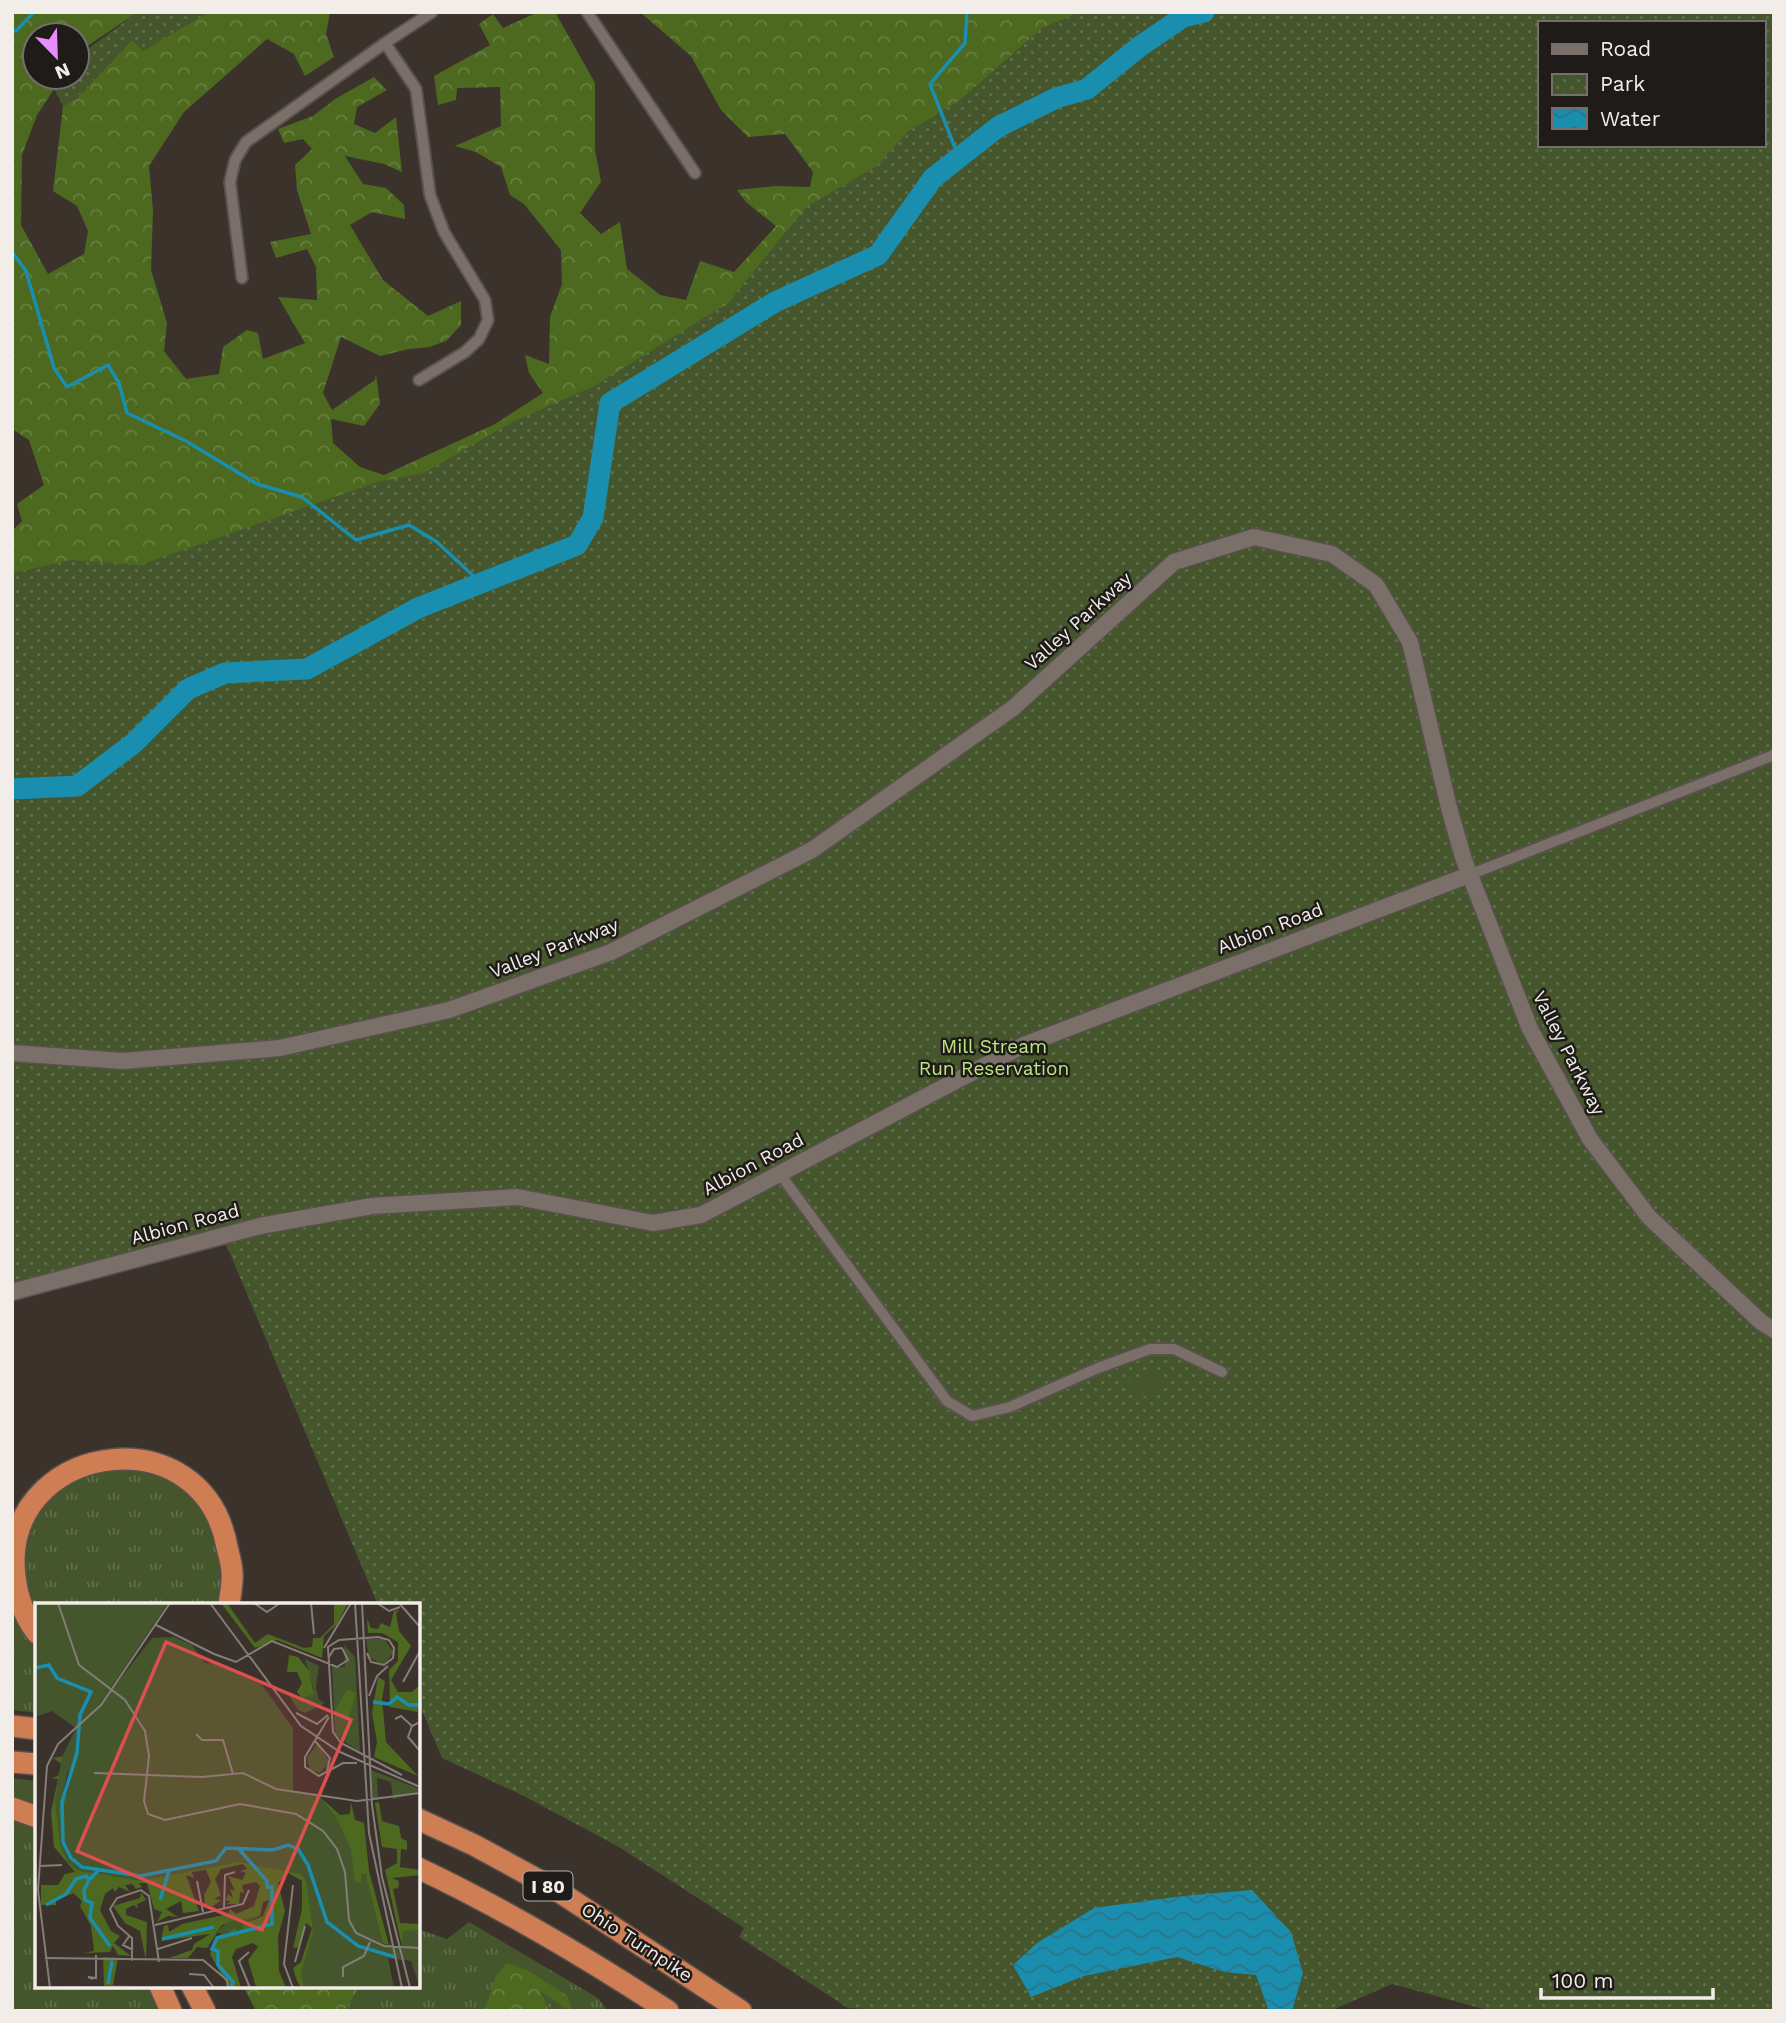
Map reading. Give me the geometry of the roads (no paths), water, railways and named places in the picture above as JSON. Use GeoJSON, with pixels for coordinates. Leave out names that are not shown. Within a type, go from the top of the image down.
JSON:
{"type":"FeatureCollection","features":[{"type":"Feature","properties":{"kind":"highway"},"geometry":{"type":"LineString","coordinates":[[12,1513],[45,1476],[65,1462],[89,1453],[111,1448],[137,1449],[174,1459],[208,1482],[227,1507],[239,1535],[244,1565],[240,1603]]}},
{"type":"Feature","properties":{"kind":"highway"},"geometry":{"type":"LineString","coordinates":[[35,1631],[28,1622],[16,1590],[14,1572],[15,1549],[28,1510],[65,1475],[89,1464],[109,1459],[130,1459],[164,1466],[185,1476],[204,1494],[217,1511],[224,1528],[232,1573],[229,1603]]}},
{"type":"Feature","properties":{"kind":"highway"},"geometry":{"type":"LineString","coordinates":[[12,1726],[35,1728]]}},
{"type":"Feature","properties":{"kind":"highway"},"geometry":{"type":"LineString","coordinates":[[12,1762],[35,1764]]}},
{"type":"Feature","properties":{"kind":"highway"},"geometry":{"type":"LineString","coordinates":[[12,1808],[35,1816]]}},
{"type":"Feature","properties":{"kind":"highway","name":"Ohio Turnpike"},"geometry":{"type":"LineString","coordinates":[[420,1820],[474,1845],[555,1889],[741,2011]]}},
{"type":"Feature","properties":{"kind":"highway","name":"Ohio Turnpike"},"geometry":{"type":"LineString","coordinates":[[420,1869],[476,1895],[589,1959],[668,2011]]}},
{"type":"Feature","properties":{"kind":"highway"},"geometry":{"type":"LineString","coordinates":[[420,1881],[476,1895]]}},
{"type":"Feature","properties":{"kind":"highway"},"geometry":{"type":"LineString","coordinates":[[161,1988],[171,2011]]}},
{"type":"Feature","properties":{"kind":"highway"},"geometry":{"type":"LineString","coordinates":[[182,1988],[189,2011]]}},
{"type":"Feature","properties":{"kind":"highway"},"geometry":{"type":"LineString","coordinates":[[193,1988],[205,2011]]}},
{"type":"Feature","properties":{"kind":"highway"},"geometry":{"type":"LineString","coordinates":[[209,1988],[215,2011]]}},
{"type":"Feature","properties":{"kind":"street"},"geometry":{"type":"LineString","coordinates":[[242,278],[230,182],[235,160],[246,142],[432,12]]}},
{"type":"Feature","properties":{"kind":"street"},"geometry":{"type":"LineString","coordinates":[[587,12],[695,173]]}},
{"type":"Feature","properties":{"kind":"street"},"geometry":{"type":"LineString","coordinates":[[385,43],[416,89],[430,195],[444,232],[485,300],[488,320],[479,340],[465,352],[419,380]]}},
{"type":"Feature","properties":{"kind":"street","name":"Valley Parkway"},"geometry":{"type":"LineString","coordinates":[[12,1053],[123,1062],[280,1048],[449,1010],[611,952],[811,850],[1013,708],[1174,562],[1254,537],[1332,554],[1376,585],[1410,642],[1449,808],[1469,875],[1530,1029],[1590,1139],[1649,1217],[1761,1322],[1774,1330]]}},
{"type":"Feature","properties":{"kind":"street"},"geometry":{"type":"LineString","coordinates":[[1469,875],[1774,755]]}},
{"type":"Feature","properties":{"kind":"street","name":"Albion Road"},"geometry":{"type":"LineString","coordinates":[[12,1292],[260,1226],[372,1206],[517,1197],[653,1223],[701,1215],[1024,1045],[1469,875]]}},
{"type":"Feature","properties":{"kind":"street"},"geometry":{"type":"LineString","coordinates":[[780,1174],[947,1401],[972,1416],[1010,1407],[1098,1368],[1150,1349],[1174,1349],[1222,1372]]}},
{"type":"Feature","properties":{"kind":"water"},"geometry":{"type":"Polygon","coordinates":[[[1252,1890],[1291,1932],[1303,1973],[1292,2011],[1269,2011],[1256,1975],[1224,1972],[1177,1957],[1084,1976],[1031,1997],[1013,1965],[1037,1943],[1094,1908],[1252,1890]]]}},
{"type":"Feature","properties":{"kind":"waterway"},"geometry":{"type":"LineString","coordinates":[[12,30],[16,31],[34,12]]}},
{"type":"Feature","properties":{"kind":"waterway"},"geometry":{"type":"LineString","coordinates":[[959,158],[930,84],[965,43],[967,12]]}},
{"type":"Feature","properties":{"kind":"waterway"},"geometry":{"type":"LineString","coordinates":[[12,789],[77,786],[134,743],[188,689],[225,673],[307,669],[418,608],[577,545],[593,518],[610,403],[775,302],[878,255],[933,178],[998,127],[1056,98],[1087,89],[1139,47],[1183,17],[1204,12]]}},
{"type":"Feature","properties":{"kind":"waterway"},"geometry":{"type":"LineString","coordinates":[[12,252],[26,271],[54,368],[67,387],[108,365],[119,383],[127,413],[186,441],[257,484],[302,497],[356,540],[409,525],[437,542],[481,583]]}},
{"type":"Feature","properties":{"kind":"park label","name":"Mill Stream Run Reservation"},"geometry":{"type":"Point","coordinates":[994,1057]}}]}
